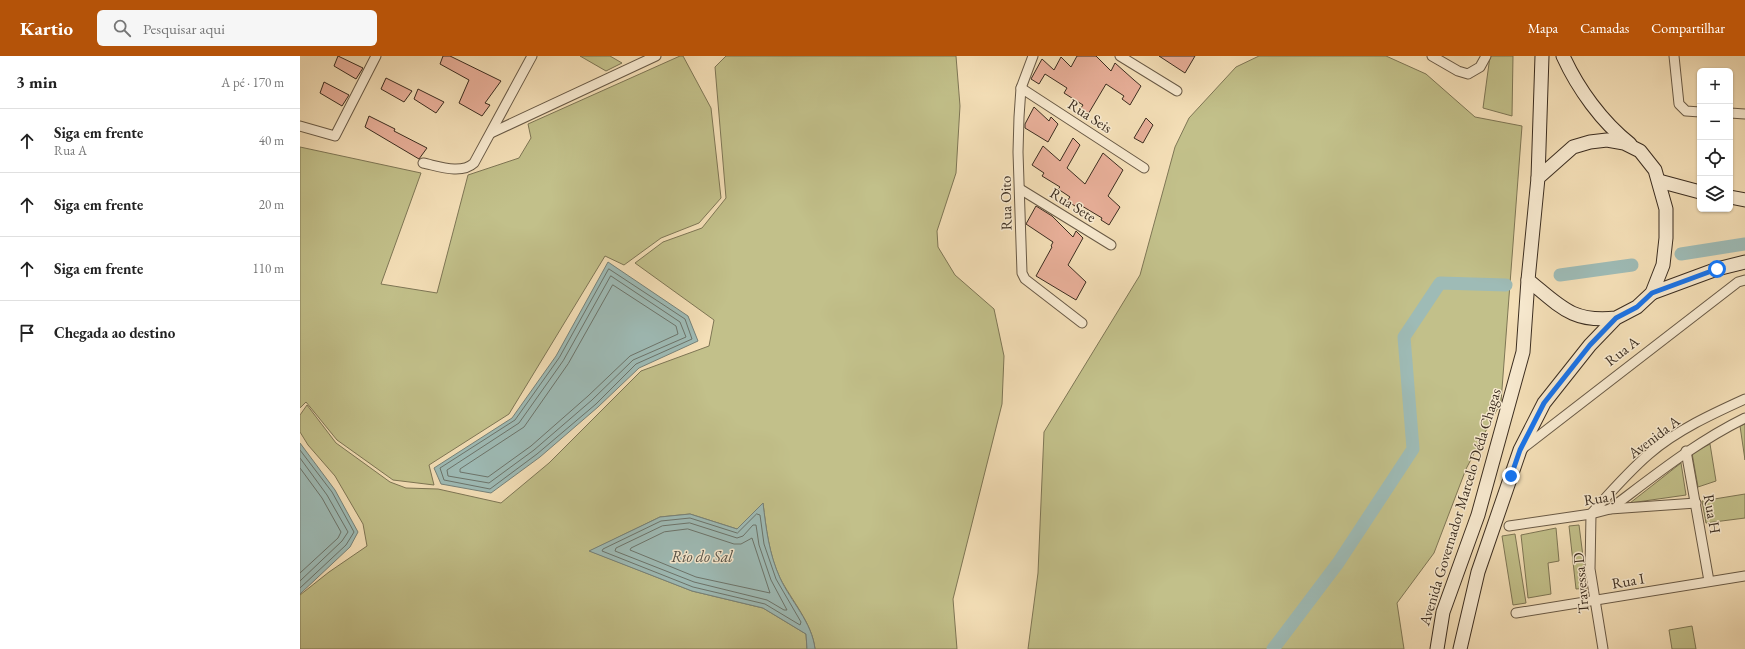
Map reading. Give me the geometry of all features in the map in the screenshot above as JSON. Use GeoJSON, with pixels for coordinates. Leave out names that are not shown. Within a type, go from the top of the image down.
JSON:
{"type":"FeatureCollection","features":[{"type":"Feature","properties":{"kind":"main road","name":"Avenida Governador Marcelo Déda Chagas"},"geometry":{"type":"LineString","coordinates":[[1437,649],[1442,612],[1478,515],[1523,352],[1528,280],[1538,178],[1542,56]]}},
{"type":"Feature","properties":{"kind":"main road"},"geometry":{"type":"LineString","coordinates":[[1563,56],[1569,68],[1597,111],[1616,132],[1640,151],[1655,170],[1666,209],[1666,238],[1663,265],[1652,293]]}},
{"type":"Feature","properties":{"kind":"main road"},"geometry":{"type":"LineString","coordinates":[[1538,178],[1573,148],[1590,142],[1607,140],[1618,142],[1640,151]]}},
{"type":"Feature","properties":{"kind":"main road"},"geometry":{"type":"LineString","coordinates":[[1659,181],[1697,191]]}},
{"type":"Feature","properties":{"kind":"main road"},"geometry":{"type":"LineString","coordinates":[[1733,198],[1745,200]]}},
{"type":"Feature","properties":{"kind":"main road"},"geometry":{"type":"LineString","coordinates":[[1460,649],[1478,572],[1520,450],[1544,403],[1590,345],[1616,318],[1637,307],[1652,293],[1717,269],[1745,262]]}},
{"type":"Feature","properties":{"kind":"main road"},"geometry":{"type":"LineString","coordinates":[[1528,280],[1560,306],[1577,316],[1596,320],[1616,318]]}},
{"type":"Feature","properties":{"kind":"street"},"geometry":{"type":"LineString","coordinates":[[300,126],[335,136],[376,56]]}},
{"type":"Feature","properties":{"kind":"street"},"geometry":{"type":"LineString","coordinates":[[422,163],[461,170],[468,168],[476,160],[532,56]]}},
{"type":"Feature","properties":{"kind":"street"},"geometry":{"type":"LineString","coordinates":[[491,133],[656,56]]}},
{"type":"Feature","properties":{"kind":"street","name":"Rua Oito"},"geometry":{"type":"LineString","coordinates":[[1033,56],[1020,88],[1018,152],[1021,260],[1025,279],[1082,323]]}},
{"type":"Feature","properties":{"kind":"street"},"geometry":{"type":"LineString","coordinates":[[1120,56],[1177,92]]}},
{"type":"Feature","properties":{"kind":"street"},"geometry":{"type":"LineString","coordinates":[[1432,56],[1458,71],[1468,74],[1480,67],[1486,56]]}},
{"type":"Feature","properties":{"kind":"street"},"geometry":{"type":"LineString","coordinates":[[1674,56],[1677,99],[1682,109],[1697,112]]}},
{"type":"Feature","properties":{"kind":"street","name":"Rua Seis"},"geometry":{"type":"LineString","coordinates":[[1020,88],[1144,168]]}},
{"type":"Feature","properties":{"kind":"street"},"geometry":{"type":"LineString","coordinates":[[1733,113],[1745,114]]}},
{"type":"Feature","properties":{"kind":"street","name":"Rua Sete"},"geometry":{"type":"LineString","coordinates":[[1020,189],[1112,245]]}},
{"type":"Feature","properties":{"kind":"street","name":"Rua A"},"geometry":{"type":"LineString","coordinates":[[1520,450],[1738,282],[1745,280]]}},
{"type":"Feature","properties":{"kind":"street","name":"Avenida A"},"geometry":{"type":"LineString","coordinates":[[1592,514],[1638,464],[1661,446],[1684,430],[1745,399]]}},
{"type":"Feature","properties":{"kind":"street","name":"Avenida A"},"geometry":{"type":"LineString","coordinates":[[1610,509],[1686,452],[1721,429],[1745,418]]}},
{"type":"Feature","properties":{"kind":"street","name":"Rua H"},"geometry":{"type":"LineString","coordinates":[[1686,452],[1709,581]]}},
{"type":"Feature","properties":{"kind":"street","name":"Rua J"},"geometry":{"type":"LineString","coordinates":[[1509,526],[1592,514],[1610,509],[1696,503]]}},
{"type":"Feature","properties":{"kind":"street","name":"Travessa D"},"geometry":{"type":"LineString","coordinates":[[1592,514],[1590,569],[1602,649]]}},
{"type":"Feature","properties":{"kind":"street","name":"Rua I"},"geometry":{"type":"LineString","coordinates":[[1516,613],[1745,576]]}},
{"type":"Feature","properties":{"kind":"shaded area"},"geometry":{"type":"Polygon","coordinates":[[[580,56],[610,56],[622,63],[606,71],[580,56]]]}},
{"type":"Feature","properties":{"kind":"shaded area"},"geometry":{"type":"Polygon","coordinates":[[[680,56],[683,56],[711,108],[721,198],[699,223],[661,238],[624,265],[605,256],[509,414],[429,465],[434,485],[393,480],[337,440],[306,402],[300,408],[300,147],[421,173],[381,284],[437,293],[468,175],[519,158],[531,138],[528,124],[680,56]]]}},
{"type":"Feature","properties":{"kind":"shaded area"},"geometry":{"type":"Polygon","coordinates":[[[726,56],[956,56],[960,106],[956,173],[937,231],[938,247],[955,275],[994,309],[1004,356],[1002,404],[953,599],[957,649],[815,649],[806,621],[776,569],[768,541],[763,503],[737,529],[690,514],[660,517],[590,551],[692,591],[763,608],[806,634],[807,649],[300,649],[300,595],[329,572],[367,546],[363,524],[335,476],[308,445],[300,432],[300,415],[307,405],[336,443],[390,482],[406,488],[438,489],[501,503],[549,463],[641,371],[709,346],[714,320],[635,263],[663,242],[702,228],[726,198],[715,67],[726,56]]]}},
{"type":"Feature","properties":{"kind":"shaded area"},"geometry":{"type":"Polygon","coordinates":[[[1259,56],[1386,56],[1426,74],[1475,117],[1522,126],[1501,402],[1466,469],[1434,553],[1397,603],[1404,649],[1028,649],[1038,573],[1044,432],[1140,275],[1175,147],[1189,118],[1236,67],[1259,56]]]}},
{"type":"Feature","properties":{"kind":"shaded area"},"geometry":{"type":"Polygon","coordinates":[[[1490,56],[1513,56],[1512,116],[1483,108],[1490,56]]]}},
{"type":"Feature","properties":{"kind":"shaded area"},"geometry":{"type":"Polygon","coordinates":[[[1745,424],[1745,460],[1740,426],[1745,424]]]}},
{"type":"Feature","properties":{"kind":"shaded area"},"geometry":{"type":"Polygon","coordinates":[[[1710,444],[1716,481],[1698,487],[1692,453],[1710,444]]]}},
{"type":"Feature","properties":{"kind":"shaded area"},"geometry":{"type":"Polygon","coordinates":[[[1681,463],[1686,495],[1630,503],[1681,463]]]}},
{"type":"Feature","properties":{"kind":"shaded area"},"geometry":{"type":"Polygon","coordinates":[[[1745,494],[1745,518],[1706,523],[1702,501],[1745,494]]]}},
{"type":"Feature","properties":{"kind":"shaded area"},"geometry":{"type":"Polygon","coordinates":[[[1579,525],[1587,588],[1576,589],[1569,526],[1579,525]]]}},
{"type":"Feature","properties":{"kind":"shaded area"},"geometry":{"type":"Polygon","coordinates":[[[1556,528],[1559,561],[1548,563],[1551,594],[1528,598],[1521,535],[1556,528]]]}},
{"type":"Feature","properties":{"kind":"shaded area"},"geometry":{"type":"Polygon","coordinates":[[[1515,534],[1526,603],[1513,605],[1502,536],[1515,534]]]}},
{"type":"Feature","properties":{"kind":"shaded area"},"geometry":{"type":"Polygon","coordinates":[[[1692,626],[1696,649],[1672,649],[1669,630],[1692,626]]]}},
{"type":"Feature","properties":{"kind":"water"},"geometry":{"type":"Polygon","coordinates":[[[608,262],[688,316],[698,341],[639,368],[598,407],[540,457],[491,493],[441,484],[434,468],[512,418],[556,356],[608,262]]]}},
{"type":"Feature","properties":{"kind":"water"},"geometry":{"type":"Polygon","coordinates":[[[300,443],[335,490],[358,532],[350,547],[300,594],[300,443]]]}},
{"type":"Feature","properties":{"kind":"water","name":"Rio do Sal"},"geometry":{"type":"Polygon","coordinates":[[[763,503],[768,541],[776,569],[806,621],[815,649],[807,649],[806,634],[763,608],[692,591],[589,551],[660,517],[690,514],[737,529],[763,503]]]}},
{"type":"Feature","properties":{"kind":"building"},"geometry":{"type":"Polygon","coordinates":[[[338,56],[363,68],[356,79],[334,66],[338,56]]]}},
{"type":"Feature","properties":{"kind":"building"},"geometry":{"type":"Polygon","coordinates":[[[443,56],[450,56],[501,81],[485,103],[490,105],[482,116],[459,103],[469,80],[440,64],[443,56]]]}},
{"type":"Feature","properties":{"kind":"building"},"geometry":{"type":"Polygon","coordinates":[[[1077,56],[1096,56],[1111,71],[1115,63],[1141,86],[1130,105],[1122,99],[1124,96],[1106,84],[1087,116],[1079,111],[1083,105],[1064,93],[1067,88],[1045,74],[1039,84],[1031,79],[1042,59],[1054,70],[1061,57],[1071,67],[1077,56]]]}},
{"type":"Feature","properties":{"kind":"building"},"geometry":{"type":"Polygon","coordinates":[[[1159,56],[1195,56],[1185,73],[1159,56]]]}},
{"type":"Feature","properties":{"kind":"building"},"geometry":{"type":"Polygon","coordinates":[[[386,78],[412,91],[404,102],[381,89],[386,78]]]}},
{"type":"Feature","properties":{"kind":"building"},"geometry":{"type":"Polygon","coordinates":[[[324,82],[349,95],[342,106],[320,93],[324,82]]]}},
{"type":"Feature","properties":{"kind":"building"},"geometry":{"type":"Polygon","coordinates":[[[418,89],[444,102],[436,113],[414,99],[418,89]]]}},
{"type":"Feature","properties":{"kind":"building"},"geometry":{"type":"Polygon","coordinates":[[[1034,107],[1049,121],[1051,117],[1058,124],[1048,142],[1025,128],[1025,124],[1034,107]]]}},
{"type":"Feature","properties":{"kind":"building"},"geometry":{"type":"Polygon","coordinates":[[[369,116],[427,148],[419,159],[365,127],[369,116]]]}},
{"type":"Feature","properties":{"kind":"building"},"geometry":{"type":"Polygon","coordinates":[[[1146,118],[1153,125],[1143,143],[1134,138],[1146,118]]]}},
{"type":"Feature","properties":{"kind":"building"},"geometry":{"type":"Polygon","coordinates":[[[1073,138],[1080,145],[1067,168],[1085,184],[1103,153],[1123,170],[1108,196],[1120,207],[1109,225],[1101,220],[1102,218],[1077,203],[1075,206],[1067,201],[1070,197],[1058,189],[1060,187],[1042,176],[1044,173],[1032,165],[1043,146],[1060,161],[1073,138]]]}},
{"type":"Feature","properties":{"kind":"building"},"geometry":{"type":"Polygon","coordinates":[[[1036,206],[1052,216],[1073,237],[1076,231],[1083,238],[1068,265],[1086,282],[1076,300],[1036,276],[1052,247],[1053,242],[1026,224],[1036,206]]]}},
{"type":"Feature","properties":{"kind":"waterway"},"geometry":{"type":"LineString","coordinates":[[1681,254],[1745,244]]}},
{"type":"Feature","properties":{"kind":"waterway"},"geometry":{"type":"LineString","coordinates":[[1560,275],[1632,265]]}},
{"type":"Feature","properties":{"kind":"waterway"},"geometry":{"type":"LineString","coordinates":[[1273,649],[1338,563],[1413,449],[1404,337],[1440,283],[1506,285]]}},
{"type":"Feature","properties":{"kind":"route"},"geometry":{"type":"LineString","coordinates":[[1511,476],[1520,450],[1544,403],[1590,345],[1616,318],[1637,307],[1652,293],[1717,269]]}}]}
